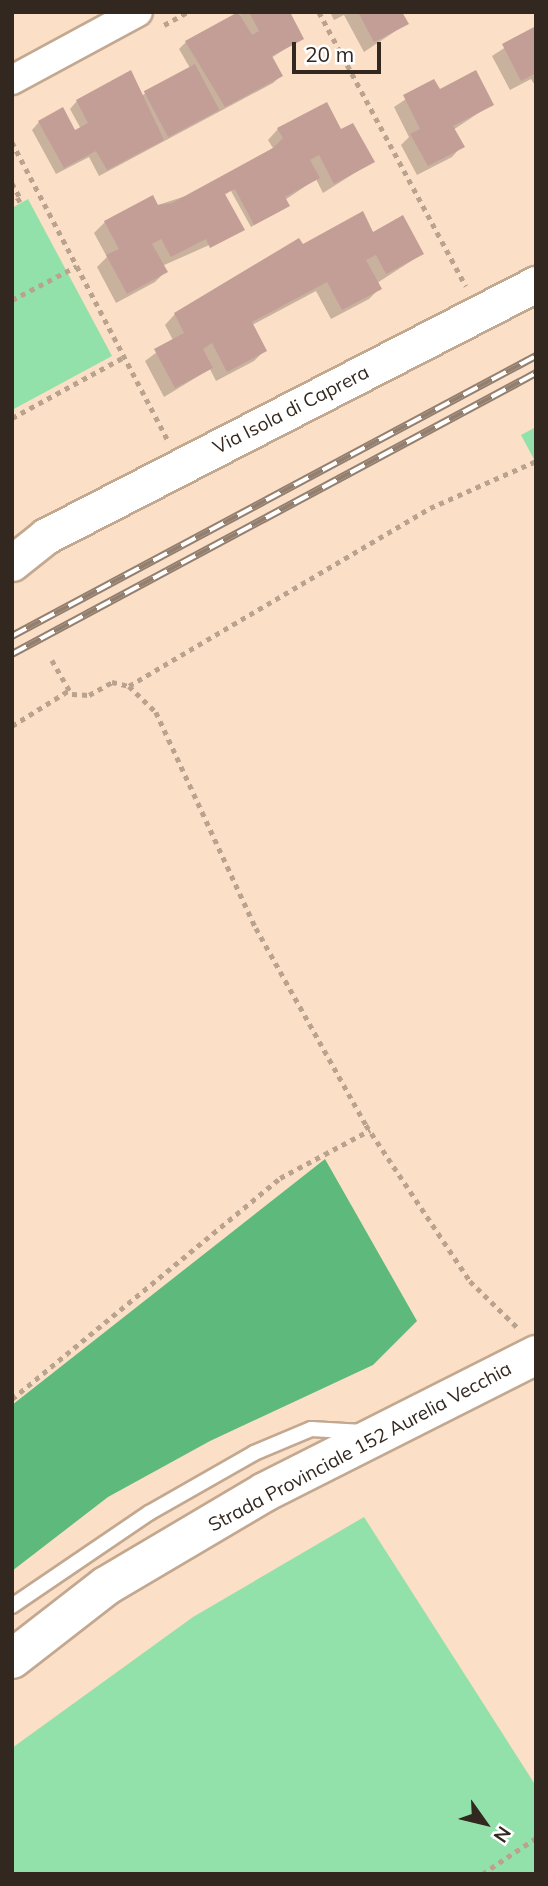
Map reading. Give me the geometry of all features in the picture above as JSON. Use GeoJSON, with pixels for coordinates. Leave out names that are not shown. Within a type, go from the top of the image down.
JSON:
{"type":"FeatureCollection","features":[{"type":"Feature","properties":{"kind":"main road","name":"Strada Provinciale 152 Aurelia Vecchia"},"geometry":{"type":"LineString","coordinates":[[12,1659],[106,1586],[265,1492],[382,1433],[532,1345]]}},
{"type":"Feature","properties":{"kind":"street"},"geometry":{"type":"LineString","coordinates":[[12,80],[138,12]]}},
{"type":"Feature","properties":{"kind":"street","name":"Via Isola di Caprera"},"geometry":{"type":"LineString","coordinates":[[12,563],[29,539],[181,466],[536,284]]}},
{"type":"Feature","properties":{"kind":"lane"},"geometry":{"type":"LineString","coordinates":[[12,1606],[117,1533],[254,1454],[311,1429],[382,1433]]}},
{"type":"Feature","properties":{"kind":"path"},"geometry":{"type":"LineString","coordinates":[[319,12],[480,313]]}},
{"type":"Feature","properties":{"kind":"path"},"geometry":{"type":"LineString","coordinates":[[12,142],[181,466]]}},
{"type":"Feature","properties":{"kind":"path"},"geometry":{"type":"LineString","coordinates":[[12,183],[21,199],[12,204]]}},
{"type":"Feature","properties":{"kind":"path"},"geometry":{"type":"LineString","coordinates":[[12,300],[77,266]]}},
{"type":"Feature","properties":{"kind":"path"},"geometry":{"type":"LineString","coordinates":[[12,418],[124,357]]}},
{"type":"Feature","properties":{"kind":"path"},"geometry":{"type":"LineString","coordinates":[[129,686],[430,509],[536,461]]}},
{"type":"Feature","properties":{"kind":"path"},"geometry":{"type":"LineString","coordinates":[[52,660],[68,691],[80,696],[112,682],[129,686],[156,712],[256,929],[370,1130],[470,1281],[494,1310],[532,1345]]}},
{"type":"Feature","properties":{"kind":"path"},"geometry":{"type":"LineString","coordinates":[[12,726],[68,691]]}},
{"type":"Feature","properties":{"kind":"path"},"geometry":{"type":"LineString","coordinates":[[12,1399],[280,1178],[370,1130]]}},
{"type":"Feature","properties":{"kind":"path"},"geometry":{"type":"LineString","coordinates":[[482,1874],[536,1838]]}},
{"type":"Feature","properties":{"kind":"green space"},"geometry":{"type":"Polygon","coordinates":[[[28,199],[112,356],[12,410],[12,208],[28,199]]]}},
{"type":"Feature","properties":{"kind":"green space"},"geometry":{"type":"Polygon","coordinates":[[[536,427],[536,463],[521,435],[536,427]]]}},
{"type":"Feature","properties":{"kind":"green space"},"geometry":{"type":"Polygon","coordinates":[[[325,1159],[417,1321],[373,1365],[210,1441],[108,1497],[12,1571],[12,1405],[325,1159]]]}},
{"type":"Feature","properties":{"kind":"green space"},"geometry":{"type":"Polygon","coordinates":[[[364,1517],[536,1786],[536,1874],[12,1874],[12,1748],[193,1617],[364,1517]]]}},
{"type":"Feature","properties":{"kind":"building"},"geometry":{"type":"Polygon","coordinates":[[[238,12],[252,35],[259,31],[249,12],[290,12],[304,39],[272,56],[283,76],[225,107],[185,41],[238,12]]]}},
{"type":"Feature","properties":{"kind":"building"},"geometry":{"type":"Polygon","coordinates":[[[358,12],[402,12],[409,24],[374,42],[358,12]]]}},
{"type":"Feature","properties":{"kind":"building"},"geometry":{"type":"Polygon","coordinates":[[[534,27],[536,73],[521,81],[502,44],[534,27]]]}},
{"type":"Feature","properties":{"kind":"building"},"geometry":{"type":"Polygon","coordinates":[[[195,64],[219,110],[168,137],[144,91],[195,64]]]}},
{"type":"Feature","properties":{"kind":"building"},"geometry":{"type":"Polygon","coordinates":[[[131,70],[164,140],[107,170],[96,151],[64,168],[38,121],[63,107],[75,130],[88,123],[76,100],[131,70]]]}},
{"type":"Feature","properties":{"kind":"building"},"geometry":{"type":"Polygon","coordinates":[[[476,70],[494,105],[453,126],[465,147],[428,166],[410,134],[420,129],[403,95],[434,79],[440,89],[476,70]]]}},
{"type":"Feature","properties":{"kind":"building"},"geometry":{"type":"Polygon","coordinates":[[[327,102],[341,129],[353,123],[375,162],[334,184],[319,155],[310,160],[320,178],[285,197],[290,206],[254,225],[235,189],[230,191],[225,194],[245,230],[210,248],[206,239],[171,257],[161,239],[152,244],[168,272],[127,294],[106,255],[119,249],[104,221],[153,195],[158,205],[172,203],[273,148],[283,138],[277,128],[327,102]]]}},
{"type":"Feature","properties":{"kind":"building"},"geometry":{"type":"Polygon","coordinates":[[[363,211],[373,232],[403,215],[424,254],[386,274],[376,255],[366,260],[382,289],[342,310],[327,282],[252,322],[267,351],[227,372],[212,343],[203,349],[213,368],[175,388],[154,349],[184,333],[174,313],[299,238],[303,244],[363,211]]]}},
{"type":"Feature","properties":{"kind":"railway"},"geometry":{"type":"LineString","coordinates":[[12,636],[536,356]]}},
{"type":"Feature","properties":{"kind":"railway"},"geometry":{"type":"LineString","coordinates":[[12,654],[536,373]]}}]}
